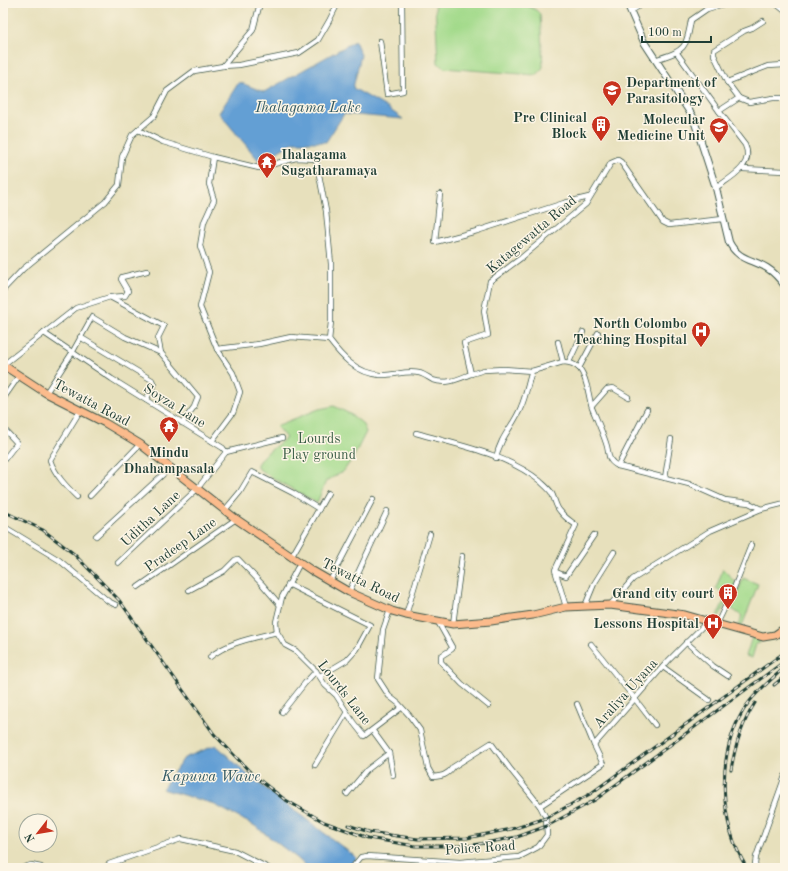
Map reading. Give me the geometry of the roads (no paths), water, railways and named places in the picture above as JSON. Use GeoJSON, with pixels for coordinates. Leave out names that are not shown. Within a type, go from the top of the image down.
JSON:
{"type":"FeatureCollection","features":[{"type":"Feature","properties":{"kind":"main road","name":"Tewatta Road"},"geometry":{"type":"LineString","coordinates":[[3,365],[46,393],[140,444],[236,519],[292,556],[300,563],[349,592],[390,610],[406,615],[453,624],[491,621],[533,614],[566,606],[610,605],[685,615],[763,638],[775,635],[785,628]]}},
{"type":"Feature","properties":{"kind":"street"},"geometry":{"type":"LineString","coordinates":[[223,66],[253,30],[260,3]]}},
{"type":"Feature","properties":{"kind":"street"},"geometry":{"type":"LineString","coordinates":[[3,290],[23,269],[105,202],[119,185],[122,157],[132,135],[154,116],[167,91],[194,71],[239,65],[299,53],[318,40],[338,3]]}},
{"type":"Feature","properties":{"kind":"street"},"geometry":{"type":"LineString","coordinates":[[380,41],[387,94],[403,91],[402,3]]}},
{"type":"Feature","properties":{"kind":"street"},"geometry":{"type":"LineString","coordinates":[[627,3],[644,42],[693,117],[716,188],[729,242],[733,250],[741,256],[770,270],[785,286]]}},
{"type":"Feature","properties":{"kind":"street"},"geometry":{"type":"LineString","coordinates":[[631,12],[644,3]]}},
{"type":"Feature","properties":{"kind":"street"},"geometry":{"type":"LineString","coordinates":[[655,60],[676,52],[686,44],[691,20],[707,9],[728,3]]}},
{"type":"Feature","properties":{"kind":"street"},"geometry":{"type":"LineString","coordinates":[[775,3],[785,11]]}},
{"type":"Feature","properties":{"kind":"street"},"geometry":{"type":"LineString","coordinates":[[763,21],[714,50],[714,54],[727,82],[739,98],[749,102],[773,98],[785,98]]}},
{"type":"Feature","properties":{"kind":"street"},"geometry":{"type":"LineString","coordinates":[[676,52],[745,145],[747,150],[748,155],[743,169],[716,188]]}},
{"type":"Feature","properties":{"kind":"street"},"geometry":{"type":"LineString","coordinates":[[727,82],[768,66],[785,65]]}},
{"type":"Feature","properties":{"kind":"street"},"geometry":{"type":"LineString","coordinates":[[719,111],[739,98]]}},
{"type":"Feature","properties":{"kind":"street"},"geometry":{"type":"LineString","coordinates":[[138,130],[163,142],[213,158],[259,168],[296,158],[316,159],[326,211],[331,264],[331,322],[329,340],[342,356],[360,370],[380,375],[399,372],[420,373],[434,380],[449,382],[484,370],[504,369],[532,371],[566,362],[579,368],[584,376],[592,406],[606,444],[608,457],[612,463],[618,466],[689,484],[725,500],[748,503],[761,509]]}},
{"type":"Feature","properties":{"kind":"street"},"geometry":{"type":"LineString","coordinates":[[212,441],[233,413],[240,392],[232,373],[217,348],[200,307],[209,272],[200,246],[204,222],[214,200],[209,184],[213,158]]}},
{"type":"Feature","properties":{"kind":"street","name":"Katagewatta Road"},"geometry":{"type":"LineString","coordinates":[[471,374],[464,343],[488,335],[484,311],[490,281],[521,258],[586,204],[611,163],[618,160],[621,162],[663,222],[669,225],[723,219]]}},
{"type":"Feature","properties":{"kind":"street"},"geometry":{"type":"LineString","coordinates":[[743,169],[785,172]]}},
{"type":"Feature","properties":{"kind":"street"},"geometry":{"type":"LineString","coordinates":[[440,194],[435,242],[477,231],[564,203],[589,197]]}},
{"type":"Feature","properties":{"kind":"street"},"geometry":{"type":"LineString","coordinates":[[3,365],[76,308],[110,297],[125,296],[128,291],[121,279],[122,277],[147,271]]}},
{"type":"Feature","properties":{"kind":"street"},"geometry":{"type":"LineString","coordinates":[[110,297],[164,326],[158,338],[161,353]]}},
{"type":"Feature","properties":{"kind":"street"},"geometry":{"type":"LineString","coordinates":[[46,393],[72,353],[92,316],[125,337],[161,353],[198,397],[194,407],[182,423]]}},
{"type":"Feature","properties":{"kind":"street"},"geometry":{"type":"LineString","coordinates":[[566,362],[583,332]]}},
{"type":"Feature","properties":{"kind":"street"},"geometry":{"type":"LineString","coordinates":[[579,368],[598,333]]}},
{"type":"Feature","properties":{"kind":"street","name":"Soyza Lane"},"geometry":{"type":"LineString","coordinates":[[44,334],[223,448],[226,452]]}},
{"type":"Feature","properties":{"kind":"street"},"geometry":{"type":"LineString","coordinates":[[80,337],[152,380],[154,385],[146,400]]}},
{"type":"Feature","properties":{"kind":"street"},"geometry":{"type":"LineString","coordinates":[[217,348],[259,344],[292,337],[329,340]]}},
{"type":"Feature","properties":{"kind":"street"},"geometry":{"type":"LineString","coordinates":[[558,342],[566,362]]}},
{"type":"Feature","properties":{"kind":"street"},"geometry":{"type":"LineString","coordinates":[[496,458],[498,447],[503,437],[521,408],[532,371]]}},
{"type":"Feature","properties":{"kind":"street"},"geometry":{"type":"LineString","coordinates":[[3,399],[19,376]]}},
{"type":"Feature","properties":{"kind":"street"},"geometry":{"type":"LineString","coordinates":[[592,406],[607,389],[613,388],[628,397]]}},
{"type":"Feature","properties":{"kind":"street"},"geometry":{"type":"LineString","coordinates":[[618,466],[647,410]]}},
{"type":"Feature","properties":{"kind":"street"},"geometry":{"type":"LineString","coordinates":[[77,497],[65,485],[53,468],[50,460],[80,411]]}},
{"type":"Feature","properties":{"kind":"street"},"geometry":{"type":"LineString","coordinates":[[3,428],[17,443],[3,461]]}},
{"type":"Feature","properties":{"kind":"street"},"geometry":{"type":"LineString","coordinates":[[416,433],[481,452],[518,466],[540,481],[551,492],[555,504],[560,512],[576,525],[555,570],[566,606]]}},
{"type":"Feature","properties":{"kind":"street"},"geometry":{"type":"LineString","coordinates":[[197,489],[226,452],[282,438]]}},
{"type":"Feature","properties":{"kind":"street"},"geometry":{"type":"LineString","coordinates":[[665,478],[671,439]]}},
{"type":"Feature","properties":{"kind":"street"},"geometry":{"type":"LineString","coordinates":[[90,496],[140,444]]}},
{"type":"Feature","properties":{"kind":"street"},"geometry":{"type":"LineString","coordinates":[[96,536],[171,467]]}},
{"type":"Feature","properties":{"kind":"street"},"geometry":{"type":"LineString","coordinates":[[225,510],[240,492],[252,472],[293,493],[319,509]]}},
{"type":"Feature","properties":{"kind":"street","name":"Uditha Lane"},"geometry":{"type":"LineString","coordinates":[[118,563],[197,489]]}},
{"type":"Feature","properties":{"kind":"street"},"geometry":{"type":"LineString","coordinates":[[292,556],[328,493]]}},
{"type":"Feature","properties":{"kind":"street"},"geometry":{"type":"LineString","coordinates":[[330,581],[373,499]]}},
{"type":"Feature","properties":{"kind":"street"},"geometry":{"type":"LineString","coordinates":[[610,605],[633,579],[710,531],[761,509],[785,503]]}},
{"type":"Feature","properties":{"kind":"street"},"geometry":{"type":"LineString","coordinates":[[349,592],[387,511]]}},
{"type":"Feature","properties":{"kind":"street","name":"Pradeep Lane"},"geometry":{"type":"LineString","coordinates":[[138,587],[236,519]]}},
{"type":"Feature","properties":{"kind":"street"},"geometry":{"type":"LineString","coordinates":[[3,526],[59,560],[108,601],[116,605]]}},
{"type":"Feature","properties":{"kind":"street"},"geometry":{"type":"LineString","coordinates":[[406,615],[430,534]]}},
{"type":"Feature","properties":{"kind":"street"},"geometry":{"type":"LineString","coordinates":[[556,572],[566,576],[594,535]]}},
{"type":"Feature","properties":{"kind":"street"},"geometry":{"type":"LineString","coordinates":[[717,624],[734,588],[751,545]]}},
{"type":"Feature","properties":{"kind":"street"},"geometry":{"type":"LineString","coordinates":[[585,606],[594,584],[614,552]]}},
{"type":"Feature","properties":{"kind":"street"},"geometry":{"type":"LineString","coordinates":[[453,624],[462,556]]}},
{"type":"Feature","properties":{"kind":"street"},"geometry":{"type":"LineString","coordinates":[[189,590],[224,571],[238,558],[280,605]]}},
{"type":"Feature","properties":{"kind":"street"},"geometry":{"type":"LineString","coordinates":[[210,658],[218,651],[242,641],[276,632],[276,622],[282,597],[300,563]]}},
{"type":"Feature","properties":{"kind":"street"},"geometry":{"type":"LineString","coordinates":[[288,584],[370,625],[357,649],[347,660],[320,676]]}},
{"type":"Feature","properties":{"kind":"street"},"geometry":{"type":"LineString","coordinates":[[390,610],[383,630],[378,679],[389,696],[398,703],[401,708]]}},
{"type":"Feature","properties":{"kind":"street"},"geometry":{"type":"LineString","coordinates":[[438,622],[452,647],[452,649],[441,656],[441,662],[462,684],[489,706]]}},
{"type":"Feature","properties":{"kind":"street","name":"Araliya Uyana"},"geometry":{"type":"LineString","coordinates":[[540,806],[603,764],[594,745],[663,667],[707,622]]}},
{"type":"Feature","properties":{"kind":"street","name":"Lourds Lane"},"geometry":{"type":"LineString","coordinates":[[276,632],[285,645],[296,651],[316,671],[325,685],[336,695],[364,736],[401,708]]}},
{"type":"Feature","properties":{"kind":"street"},"geometry":{"type":"LineString","coordinates":[[686,642],[713,666],[728,676]]}},
{"type":"Feature","properties":{"kind":"street"},"geometry":{"type":"LineString","coordinates":[[591,644],[655,725]]}},
{"type":"Feature","properties":{"kind":"street"},"geometry":{"type":"LineString","coordinates":[[663,667],[709,700]]}},
{"type":"Feature","properties":{"kind":"street"},"geometry":{"type":"LineString","coordinates":[[282,712],[305,682],[316,671]]}},
{"type":"Feature","properties":{"kind":"street"},"geometry":{"type":"LineString","coordinates":[[577,704],[594,745]]}},
{"type":"Feature","properties":{"kind":"street","name":"Police Road"},"geometry":{"type":"LineString","coordinates":[[352,868],[361,857],[367,856],[460,862],[519,857],[538,848],[547,835],[546,818],[540,806],[491,743],[453,767],[445,776],[433,778],[428,768],[420,730],[409,714],[401,708]]}},
{"type":"Feature","properties":{"kind":"street"},"geometry":{"type":"LineString","coordinates":[[314,765],[347,712]]}},
{"type":"Feature","properties":{"kind":"street"},"geometry":{"type":"LineString","coordinates":[[372,731],[389,752],[393,776]]}},
{"type":"Feature","properties":{"kind":"street"},"geometry":{"type":"LineString","coordinates":[[347,794],[367,770],[389,752]]}},
{"type":"Feature","properties":{"kind":"street"},"geometry":{"type":"LineString","coordinates":[[757,868],[755,864],[756,857],[785,776]]}},
{"type":"Feature","properties":{"kind":"street"},"geometry":{"type":"LineString","coordinates":[[105,868],[109,864],[181,840],[235,851],[268,868]]}},
{"type":"Feature","properties":{"kind":"street"},"geometry":{"type":"LineString","coordinates":[[22,868],[32,865],[42,868]]}},
{"type":"Feature","properties":{"kind":"water","name":"Ihalagama Lake"},"geometry":{"type":"Polygon","coordinates":[[[355,41],[361,55],[353,88],[386,107],[403,119],[344,114],[326,142],[294,142],[260,162],[219,113],[239,82],[264,92],[355,41]]]}},
{"type":"Feature","properties":{"kind":"water","name":"Kapuwa Wawe"},"geometry":{"type":"Polygon","coordinates":[[[216,745],[248,775],[357,858],[348,868],[308,868],[255,826],[211,803],[162,789],[184,758],[216,745]]]}},
{"type":"Feature","properties":{"kind":"railway"},"geometry":{"type":"LineString","coordinates":[[3,511],[43,530],[74,554],[119,600],[214,734],[253,775],[284,799],[324,822],[368,838],[415,846],[468,846],[517,837],[547,826],[595,800],[785,661]]}},
{"type":"Feature","properties":{"kind":"railway"},"geometry":{"type":"LineString","coordinates":[[348,825],[369,832],[418,839],[467,838],[516,828],[546,818],[590,794],[785,652]]}},
{"type":"Feature","properties":{"kind":"railway"},"geometry":{"type":"LineString","coordinates":[[747,868],[738,850],[726,811],[724,790],[728,748],[734,729],[747,705],[762,688],[785,667]]}},
{"type":"Feature","properties":{"kind":"railway"},"geometry":{"type":"LineString","coordinates":[[774,685],[785,676]]}},
{"type":"Feature","properties":{"kind":"railway"},"geometry":{"type":"LineString","coordinates":[[731,770],[740,735],[746,719],[755,703]]}},
{"type":"Feature","properties":{"kind":"place","name":"Department of Parasitology"},"geometry":{"type":"Point","coordinates":[612,107]}},
{"type":"Feature","properties":{"kind":"place","name":"Pre Clinical Block"},"geometry":{"type":"Point","coordinates":[601,142]}},
{"type":"Feature","properties":{"kind":"place","name":"Molecular Medicine Unit"},"geometry":{"type":"Point","coordinates":[719,144]}},
{"type":"Feature","properties":{"kind":"place","name":"Ihalagama Sugatharamaya"},"geometry":{"type":"Point","coordinates":[267,179]}},
{"type":"Feature","properties":{"kind":"place","name":"North Colombo Teaching Hospital"},"geometry":{"type":"Point","coordinates":[701,348]}},
{"type":"Feature","properties":{"kind":"place","name":"Mindu Dhahampasala"},"geometry":{"type":"Point","coordinates":[169,443]}},
{"type":"Feature","properties":{"kind":"place","name":"Grand city court"},"geometry":{"type":"Point","coordinates":[728,610]}},
{"type":"Feature","properties":{"kind":"place","name":"Lessons Hospital"},"geometry":{"type":"Point","coordinates":[713,640]}},
{"type":"Feature","properties":{"kind":"park label","name":"Lourds Play ground"},"geometry":{"type":"Point","coordinates":[319,446]}}]}
